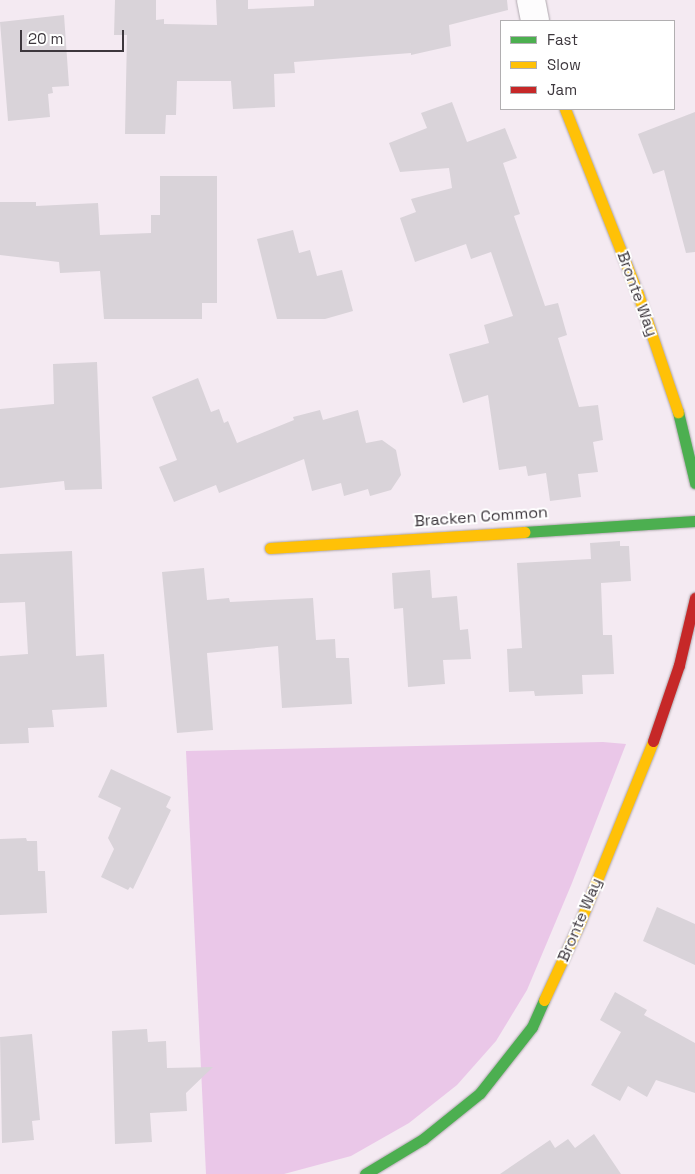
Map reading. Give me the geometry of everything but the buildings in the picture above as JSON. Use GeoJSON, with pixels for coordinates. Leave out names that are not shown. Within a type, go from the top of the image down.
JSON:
{"type":"FeatureCollection","features":[{"type":"Feature","properties":{"kind":"street"},"geometry":{"type":"LineString","coordinates":[[531,0],[536,20]]}},
{"type":"Feature","properties":{"kind":"street","name":"Bronte Way"},"geometry":{"type":"LineString","coordinates":[[565,110],[669,383],[695,483]]}},
{"type":"Feature","properties":{"kind":"street","name":"Bracken Common"},"geometry":{"type":"LineString","coordinates":[[270,548],[695,521]]}},
{"type":"Feature","properties":{"kind":"street","name":"Bronte Way"},"geometry":{"type":"LineString","coordinates":[[365,1174],[423,1139],[480,1094],[532,1027],[580,922],[660,723],[695,598]]}},
{"type":"Feature","properties":{"kind":"shaded area"},"geometry":{"type":"Polygon","coordinates":[[[603,742],[626,744],[572,883],[527,990],[496,1041],[457,1085],[409,1123],[351,1156],[284,1174],[206,1174],[186,751],[603,742]]]}},
{"type":"Feature","properties":{"kind":"traffic: fast"},"geometry":{"type":"LineString","coordinates":[[678,412],[695,483]]}},
{"type":"Feature","properties":{"kind":"traffic: fast"},"geometry":{"type":"LineString","coordinates":[[524,532],[695,521]]}},
{"type":"Feature","properties":{"kind":"traffic: fast"},"geometry":{"type":"LineString","coordinates":[[365,1174],[423,1139],[480,1093],[532,1027],[544,1000]]}},
{"type":"Feature","properties":{"kind":"traffic: slow"},"geometry":{"type":"LineString","coordinates":[[565,110],[638,294],[678,412]]}},
{"type":"Feature","properties":{"kind":"traffic: slow"},"geometry":{"type":"LineString","coordinates":[[270,548],[524,532]]}},
{"type":"Feature","properties":{"kind":"traffic: slow"},"geometry":{"type":"LineString","coordinates":[[544,1000],[580,922],[653,741]]}},
{"type":"Feature","properties":{"kind":"traffic: jam"},"geometry":{"type":"LineString","coordinates":[[653,741],[679,665],[695,598]]}}]}
